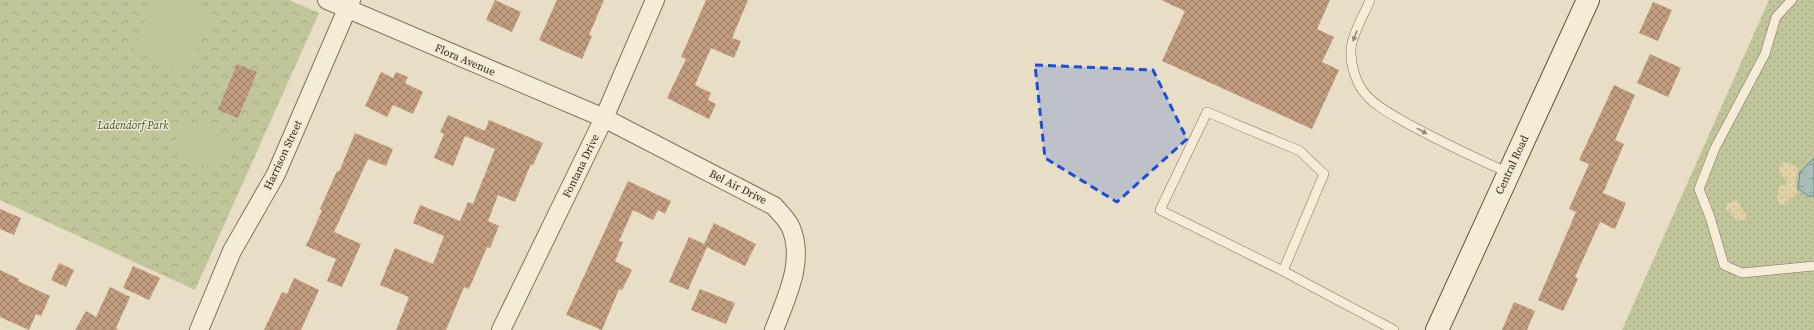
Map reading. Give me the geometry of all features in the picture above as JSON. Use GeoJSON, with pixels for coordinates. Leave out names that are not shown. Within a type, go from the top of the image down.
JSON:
{"type":"FeatureCollection","features":[{"type":"Feature","properties":{"kind":"main road","name":"Central Road"},"geometry":{"type":"LineString","coordinates":[[1437,330],[1588,0]]}},
{"type":"Feature","properties":{"kind":"street","name":"Flora Avenue"},"geometry":{"type":"LineString","coordinates":[[327,0],[349,5],[604,118]]}},
{"type":"Feature","properties":{"kind":"street","name":"Fontana Drive"},"geometry":{"type":"LineString","coordinates":[[501,330],[604,118],[655,0]]}},
{"type":"Feature","properties":{"kind":"street","name":"Harrison Street"},"geometry":{"type":"LineString","coordinates":[[200,330],[232,251],[276,174],[349,5]]}},
{"type":"Feature","properties":{"kind":"street","name":"Bel Air Drive"},"geometry":{"type":"LineString","coordinates":[[604,118],[774,206],[791,227],[796,251],[794,274],[774,330]]}},
{"type":"Feature","properties":{"kind":"lane"},"geometry":{"type":"LineString","coordinates":[[1370,0],[1353,40],[1351,49],[1355,76],[1359,85],[1367,96],[1380,108],[1447,145],[1509,173]]}},
{"type":"Feature","properties":{"kind":"lane"},"geometry":{"type":"LineString","coordinates":[[1792,0],[1776,17],[1765,54],[1715,148],[1699,189],[1710,217],[1724,265],[1742,273],[1814,266]]}},
{"type":"Feature","properties":{"kind":"lane"},"geometry":{"type":"LineString","coordinates":[[1283,271],[1324,174],[1300,151],[1207,112],[1160,210],[1283,271],[1394,330]]}},
{"type":"Feature","properties":{"kind":"highlighted area"},"geometry":{"type":"Polygon","coordinates":[[[1035,65],[1153,70],[1187,139],[1117,202],[1045,158],[1035,65]]]}},
{"type":"Feature","properties":{"kind":"green space","name":"Ladendorf Park"},"geometry":{"type":"Polygon","coordinates":[[[0,0],[289,0],[319,13],[195,290],[0,200],[0,0]]]}},
{"type":"Feature","properties":{"kind":"green space"},"geometry":{"type":"Polygon","coordinates":[[[155,0],[180,0],[212,14],[186,73],[133,50],[155,0]]]}},
{"type":"Feature","properties":{"kind":"green space"},"geometry":{"type":"Polygon","coordinates":[[[1769,0],[1814,0],[1814,330],[1622,330],[1769,0]]]}},
{"type":"Feature","properties":{"kind":"green space"},"geometry":{"type":"Polygon","coordinates":[[[184,119],[233,141],[220,172],[172,151],[184,119]]]}},
{"type":"Feature","properties":{"kind":"sand"},"geometry":{"type":"Polygon","coordinates":[[[1784,162],[1797,166],[1798,170],[1795,181],[1797,194],[1786,204],[1782,205],[1778,202],[1777,197],[1779,186],[1786,185],[1787,182],[1779,170],[1784,162]]]}},
{"type":"Feature","properties":{"kind":"sand"},"geometry":{"type":"Polygon","coordinates":[[[1737,200],[1747,216],[1746,220],[1737,220],[1726,209],[1726,204],[1737,200]]]}},
{"type":"Feature","properties":{"kind":"water"},"geometry":{"type":"Polygon","coordinates":[[[1814,158],[1814,196],[1808,196],[1798,188],[1800,172],[1814,158]]]}},
{"type":"Feature","properties":{"kind":"building"},"geometry":{"type":"Polygon","coordinates":[[[495,0],[521,12],[512,32],[486,20],[495,0]]]}},
{"type":"Feature","properties":{"kind":"building"},"geometry":{"type":"Polygon","coordinates":[[[557,0],[604,0],[589,35],[592,36],[582,59],[539,40],[557,0]]]}},
{"type":"Feature","properties":{"kind":"building"},"geometry":{"type":"Polygon","coordinates":[[[706,0],[748,0],[732,38],[741,41],[734,58],[711,48],[695,85],[711,93],[708,100],[716,104],[709,119],[667,98],[686,59],[681,57],[706,0]]]}},
{"type":"Feature","properties":{"kind":"building"},"geometry":{"type":"Polygon","coordinates":[[[1161,0],[1330,0],[1317,29],[1334,37],[1322,62],[1339,70],[1312,129],[1162,61],[1185,11],[1161,0]]]}},
{"type":"Feature","properties":{"kind":"building"},"geometry":{"type":"Polygon","coordinates":[[[1653,2],[1672,10],[1658,41],[1639,33],[1653,2]]]}},
{"type":"Feature","properties":{"kind":"building"},"geometry":{"type":"Polygon","coordinates":[[[1650,54],[1681,68],[1668,97],[1637,83],[1650,54]]]}},
{"type":"Feature","properties":{"kind":"building"},"geometry":{"type":"Polygon","coordinates":[[[237,64],[257,72],[238,118],[218,110],[237,64]]]}},
{"type":"Feature","properties":{"kind":"building"},"geometry":{"type":"Polygon","coordinates":[[[381,72],[393,78],[396,72],[408,77],[405,83],[423,92],[413,114],[393,105],[387,117],[365,106],[381,72]]]}},
{"type":"Feature","properties":{"kind":"building"},"geometry":{"type":"Polygon","coordinates":[[[1614,85],[1635,95],[1615,140],[1624,144],[1603,193],[1626,203],[1615,229],[1600,222],[1575,277],[1578,279],[1563,311],[1538,300],[1576,212],[1569,209],[1589,164],[1579,160],[1614,85]]]}},
{"type":"Feature","properties":{"kind":"building"},"geometry":{"type":"Polygon","coordinates":[[[448,115],[485,131],[489,120],[543,143],[533,165],[531,164],[515,202],[498,195],[488,221],[499,226],[490,248],[487,247],[469,289],[464,287],[446,330],[396,330],[409,297],[380,285],[395,248],[433,264],[444,236],[413,223],[420,205],[460,221],[468,202],[473,204],[495,149],[465,136],[453,166],[434,158],[444,134],[440,132],[448,115]]]}},
{"type":"Feature","properties":{"kind":"building"},"geometry":{"type":"Polygon","coordinates":[[[355,133],[393,149],[386,166],[368,159],[334,232],[361,244],[342,287],[327,281],[336,259],[306,246],[322,210],[320,209],[337,171],[339,172],[355,133]]]}},
{"type":"Feature","properties":{"kind":"building"},"geometry":{"type":"Polygon","coordinates":[[[628,181],[671,201],[665,214],[658,210],[653,220],[633,210],[619,241],[623,242],[615,261],[632,270],[622,290],[619,289],[602,330],[566,315],[628,181]]]}},
{"type":"Feature","properties":{"kind":"building"},"geometry":{"type":"Polygon","coordinates":[[[0,209],[21,218],[14,235],[0,229],[0,209]]]}},
{"type":"Feature","properties":{"kind":"building"},"geometry":{"type":"Polygon","coordinates":[[[714,223],[756,244],[745,266],[707,247],[688,290],[669,282],[689,237],[704,244],[714,223]]]}},
{"type":"Feature","properties":{"kind":"building"},"geometry":{"type":"Polygon","coordinates":[[[59,263],[74,270],[66,287],[51,280],[59,263]]]}},
{"type":"Feature","properties":{"kind":"building"},"geometry":{"type":"Polygon","coordinates":[[[133,266],[160,278],[149,300],[123,288],[133,266]]]}},
{"type":"Feature","properties":{"kind":"building"},"geometry":{"type":"Polygon","coordinates":[[[0,270],[19,279],[18,281],[50,296],[41,316],[36,314],[29,330],[0,317],[0,270]]]}},
{"type":"Feature","properties":{"kind":"building"},"geometry":{"type":"Polygon","coordinates":[[[294,278],[319,290],[301,330],[264,330],[282,292],[287,294],[294,278]]]}},
{"type":"Feature","properties":{"kind":"building"},"geometry":{"type":"Polygon","coordinates":[[[110,287],[130,297],[116,328],[118,330],[75,330],[86,311],[96,317],[110,287]]]}},
{"type":"Feature","properties":{"kind":"building"},"geometry":{"type":"Polygon","coordinates":[[[700,289],[735,303],[726,324],[691,310],[700,289]]]}},
{"type":"Feature","properties":{"kind":"building"},"geometry":{"type":"Polygon","coordinates":[[[1514,302],[1535,311],[1527,330],[1502,330],[1514,302]]]}}]}
